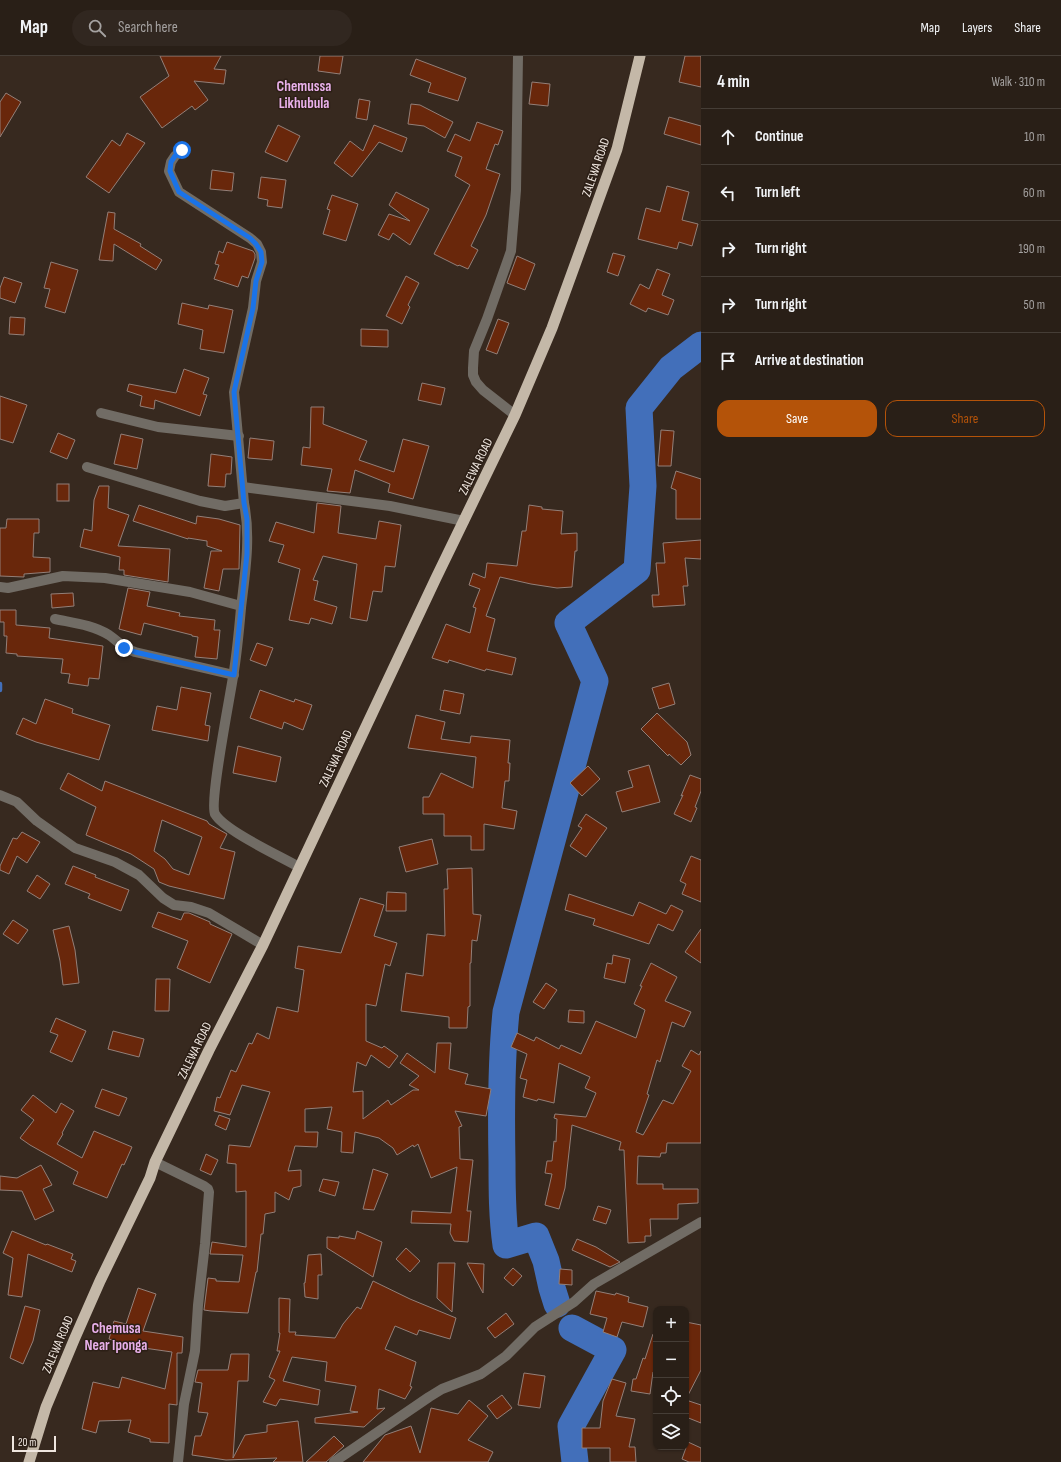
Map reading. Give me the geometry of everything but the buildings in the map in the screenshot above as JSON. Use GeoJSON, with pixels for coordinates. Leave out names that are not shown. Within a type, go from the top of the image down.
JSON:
{"type":"FeatureCollection","features":[{"type":"Feature","properties":{"kind":"highway","name":"ZALEWA ROAD"},"geometry":{"type":"LineString","coordinates":[[29,1462],[46,1407],[60,1373],[100,1282],[150,1178],[155,1162],[209,1050],[263,945],[515,415],[552,328],[618,149],[640,56]]}},
{"type":"Feature","properties":{"kind":"street"},"geometry":{"type":"LineString","coordinates":[[515,415],[482,390],[473,375],[473,368],[474,351],[511,251],[516,190],[518,56]]}},
{"type":"Feature","properties":{"kind":"street"},"geometry":{"type":"LineString","coordinates":[[182,150],[171,162],[170,171],[179,192],[250,238],[261,252],[262,262],[256,281],[253,308],[234,392],[244,503],[247,519],[247,554],[234,675],[216,787],[214,812],[218,819],[231,829],[299,867]]}},
{"type":"Feature","properties":{"kind":"street"},"geometry":{"type":"LineString","coordinates":[[101,413],[158,427],[239,436]]}},
{"type":"Feature","properties":{"kind":"street"},"geometry":{"type":"LineString","coordinates":[[87,467],[212,504],[225,506],[244,503]]}},
{"type":"Feature","properties":{"kind":"street"},"geometry":{"type":"LineString","coordinates":[[243,487],[390,506],[464,521]]}},
{"type":"Feature","properties":{"kind":"street"},"geometry":{"type":"LineString","coordinates":[[0,587],[8,588],[63,576],[105,578],[190,592],[242,606]]}},
{"type":"Feature","properties":{"kind":"street"},"geometry":{"type":"LineString","coordinates":[[55,619],[93,627],[109,635],[124,648],[135,652],[234,675]]}},
{"type":"Feature","properties":{"kind":"street"},"geometry":{"type":"LineString","coordinates":[[0,794],[17,802],[37,821],[75,848],[115,862],[139,875],[163,898],[174,905],[191,907],[209,913],[263,945]]}},
{"type":"Feature","properties":{"kind":"street"},"geometry":{"type":"LineString","coordinates":[[155,1162],[204,1186],[209,1192],[195,1351],[184,1404],[178,1462]]}},
{"type":"Feature","properties":{"kind":"street"},"geometry":{"type":"LineString","coordinates":[[334,1462],[402,1414],[442,1389],[481,1374],[506,1356],[535,1328],[574,1302],[594,1284],[701,1222]]}},
{"type":"Feature","properties":{"kind":"waterway"},"geometry":{"type":"LineString","coordinates":[[557,1304],[546,1261],[536,1236],[506,1245],[502,1204],[502,1068],[506,1012],[595,681],[568,623],[637,570],[643,486],[639,408],[671,368],[701,345]]}},
{"type":"Feature","properties":{"kind":"waterway"},"geometry":{"type":"LineString","coordinates":[[0,684],[0,690]]}},
{"type":"Feature","properties":{"kind":"waterway"},"geometry":{"type":"LineString","coordinates":[[572,1328],[613,1350],[571,1426],[575,1462]]}},
{"type":"Feature","properties":{"kind":"district","name":"Chemussa Likhubula"},"geometry":{"type":"Point","coordinates":[304,94]}},
{"type":"Feature","properties":{"kind":"district","name":"Chemusa Near Iponga"},"geometry":{"type":"Point","coordinates":[116,1336]}},
{"type":"Feature","properties":{"kind":"route"},"geometry":{"type":"LineString","coordinates":[[124,648],[135,652],[234,675],[247,554],[247,519],[244,503],[234,392],[253,308],[256,281],[262,262],[261,252],[250,238],[179,192],[173,182],[170,171],[171,162],[182,150]]}}]}
